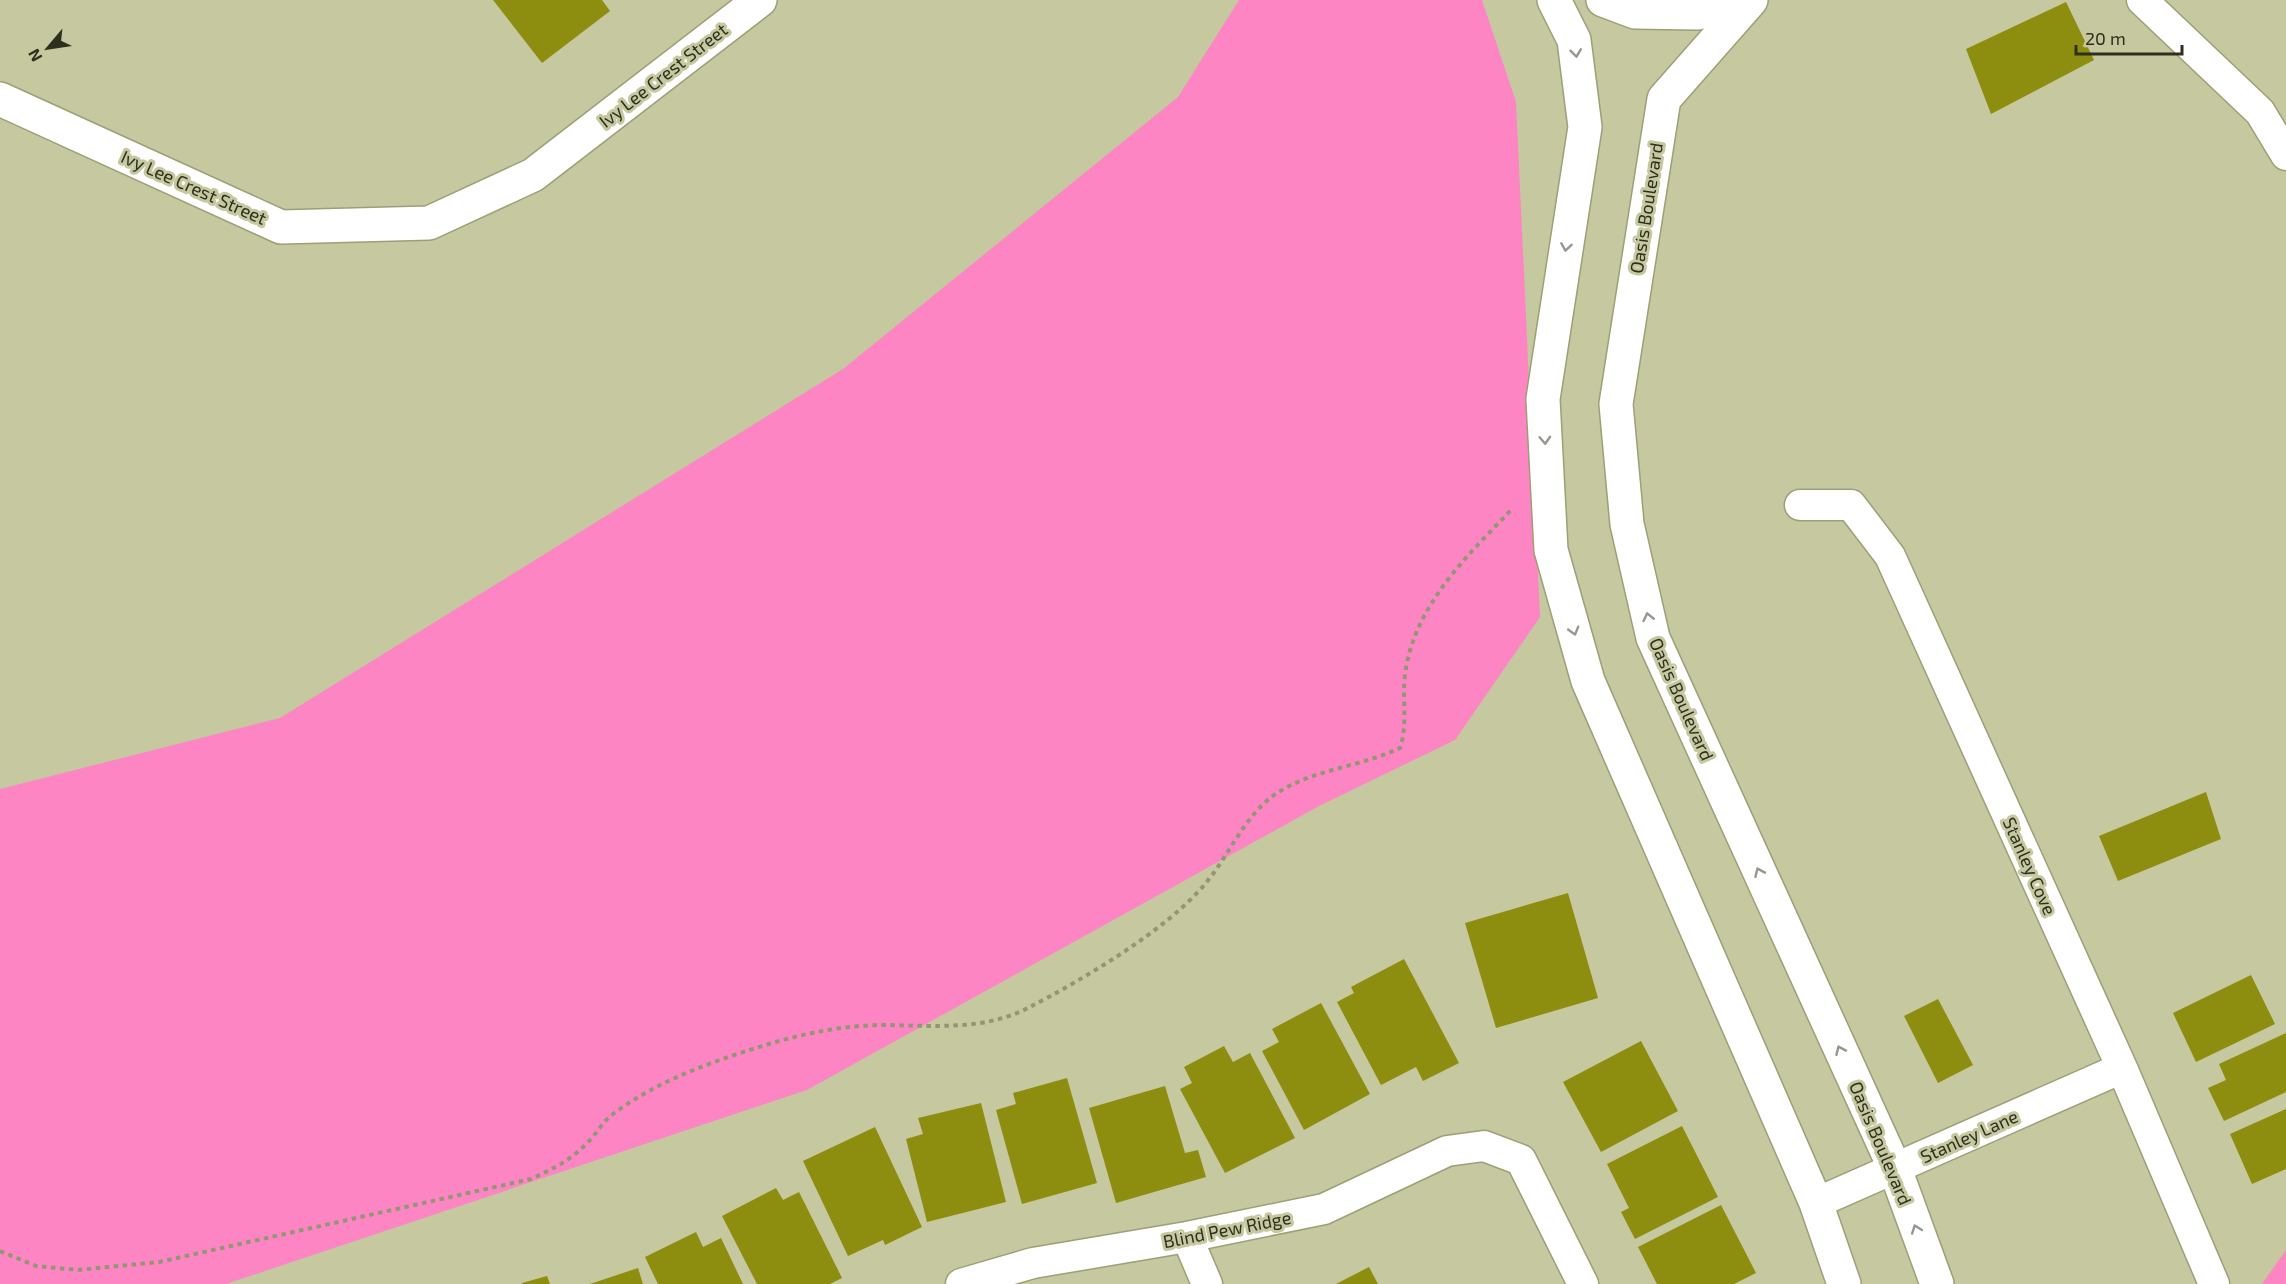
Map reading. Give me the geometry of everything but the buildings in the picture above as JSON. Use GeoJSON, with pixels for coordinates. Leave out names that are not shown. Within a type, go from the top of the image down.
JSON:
{"type":"FeatureCollection","features":[{"type":"Feature","properties":{"kind":"main road","name":"Ivy Lee Crest Street"},"geometry":{"type":"LineString","coordinates":[[0,99],[281,227],[429,223],[533,175],[760,0]]}},
{"type":"Feature","properties":{"kind":"main road"},"geometry":{"type":"LineString","coordinates":[[1554,0],[1574,40],[1585,127],[1543,399],[1551,550],[1588,681],[1816,1203],[1844,1284]]}},
{"type":"Feature","properties":{"kind":"main road"},"geometry":{"type":"LineString","coordinates":[[1603,0],[1635,12],[1698,13],[1736,0]]}},
{"type":"Feature","properties":{"kind":"main road","name":"Oasis Boulevard"},"geometry":{"type":"LineString","coordinates":[[1751,0],[1664,99],[1616,404],[1627,524],[1653,638],[1894,1169],[1936,1284]]}},
{"type":"Feature","properties":{"kind":"street"},"geometry":{"type":"LineString","coordinates":[[2142,0],[2260,112],[2286,155]]}},
{"type":"Feature","properties":{"kind":"street","name":"Stanley Cove"},"geometry":{"type":"LineString","coordinates":[[1800,505],[1851,505],[1890,556],[2122,1068],[2214,1284]]}},
{"type":"Feature","properties":{"kind":"street","name":"Stanley Lane"},"geometry":{"type":"LineString","coordinates":[[1816,1203],[2122,1068]]}},
{"type":"Feature","properties":{"kind":"street","name":"Blind Pew Ridge"},"geometry":{"type":"LineString","coordinates":[[961,1284],[1033,1263],[1187,1237],[1324,1209],[1447,1151],[1484,1146],[1521,1160],[1583,1284]]}},
{"type":"Feature","properties":{"kind":"street"},"geometry":{"type":"LineString","coordinates":[[1187,1237],[1207,1284]]}},
{"type":"Feature","properties":{"kind":"path"},"geometry":{"type":"LineString","coordinates":[[0,1251],[36,1266],[78,1270],[159,1262],[531,1179],[567,1162],[588,1143],[610,1116],[639,1096],[701,1067],[834,1027],[974,1025],[1025,1010],[1074,982],[1181,910],[1228,855],[1252,817],[1275,795],[1304,778],[1381,757],[1400,748],[1404,726],[1405,675],[1413,636],[1429,607],[1457,567],[1512,509]]}},
{"type":"Feature","properties":{"kind":"shaded area"},"geometry":{"type":"Polygon","coordinates":[[[1239,0],[1482,0],[1516,102],[1540,617],[1455,740],[1319,806],[807,1090],[226,1284],[0,1284],[0,789],[280,718],[843,369],[1178,97],[1239,0]]]}},
{"type":"Feature","properties":{"kind":"shaded area"},"geometry":{"type":"Polygon","coordinates":[[[2286,1250],[2286,1284],[2262,1284],[2286,1250]]]}}]}
